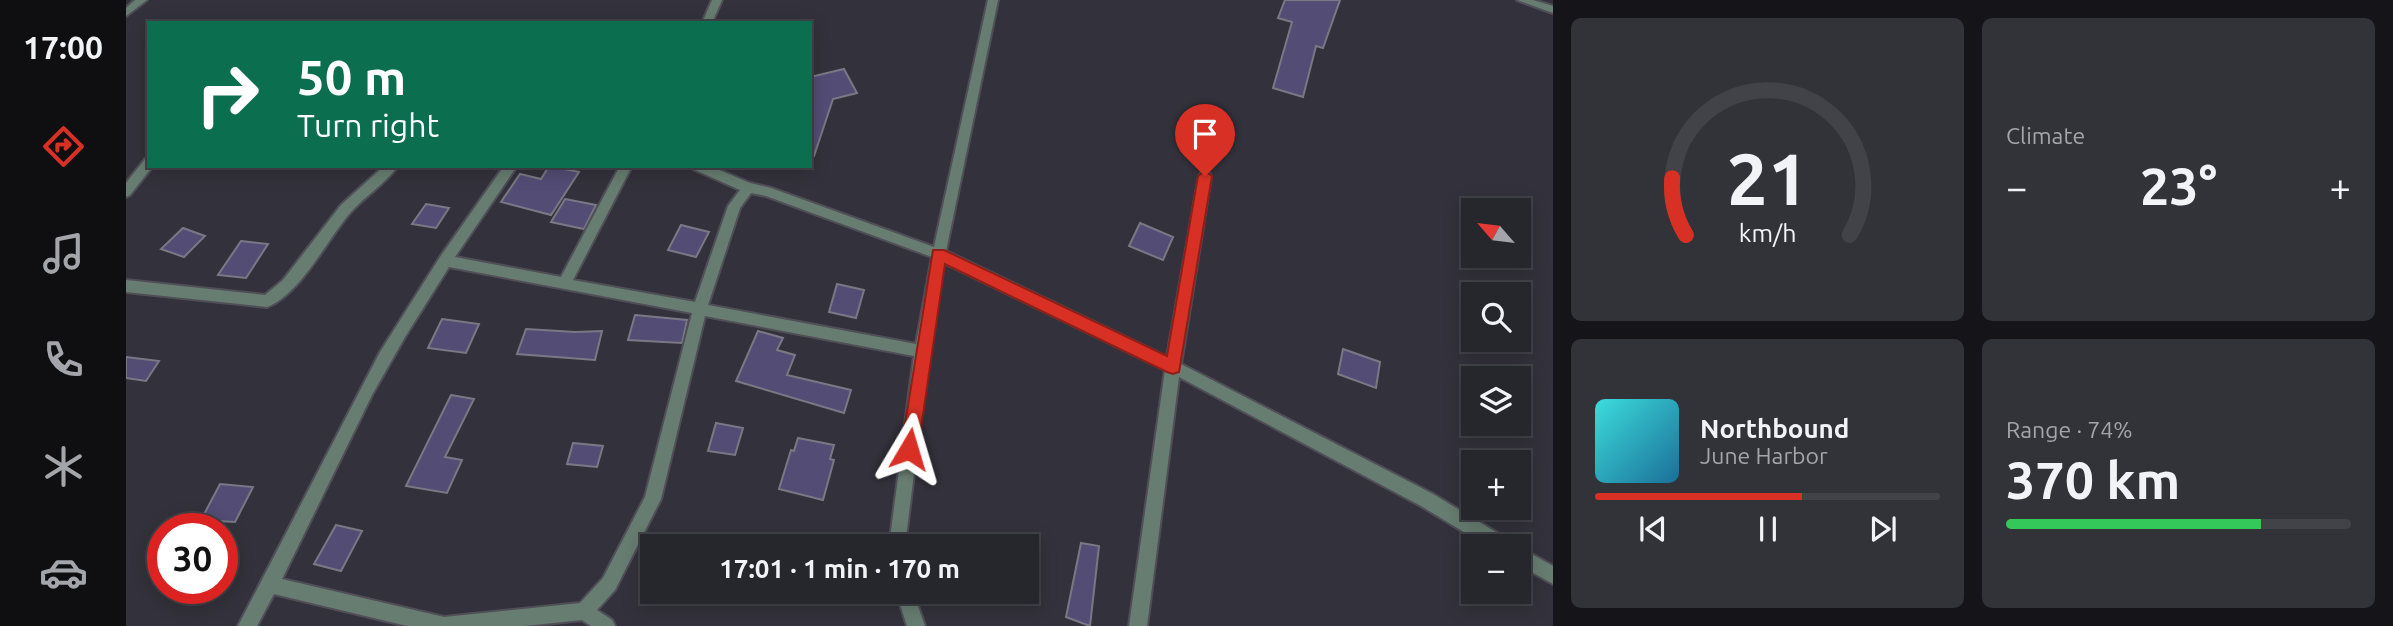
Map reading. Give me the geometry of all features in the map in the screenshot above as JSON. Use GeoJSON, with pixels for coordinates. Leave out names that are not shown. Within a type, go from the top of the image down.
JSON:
{"type":"FeatureCollection","features":[{"type":"Feature","properties":{"kind":"street"},"geometry":{"type":"LineString","coordinates":[[126,13],[142,0]]}},
{"type":"Feature","properties":{"kind":"street"},"geometry":{"type":"LineString","coordinates":[[708,21],[718,0]]}},
{"type":"Feature","properties":{"kind":"street"},"geometry":{"type":"LineString","coordinates":[[899,534],[922,351],[939,254],[993,0]]}},
{"type":"Feature","properties":{"kind":"street"},"geometry":{"type":"LineString","coordinates":[[1522,0],[1553,10]]}},
{"type":"Feature","properties":{"kind":"street"},"geometry":{"type":"LineString","coordinates":[[126,192],[147,165]]}},
{"type":"Feature","properties":{"kind":"street"},"geometry":{"type":"LineString","coordinates":[[126,286],[267,301],[288,285],[346,209],[390,168]]}},
{"type":"Feature","properties":{"kind":"street"},"geometry":{"type":"LineString","coordinates":[[247,626],[271,585],[385,358],[445,261],[510,168]]}},
{"type":"Feature","properties":{"kind":"street"},"geometry":{"type":"LineString","coordinates":[[565,282],[625,168]]}},
{"type":"Feature","properties":{"kind":"street"},"geometry":{"type":"LineString","coordinates":[[702,168],[748,188],[767,191],[939,254],[1173,367],[1427,500],[1483,534]]}},
{"type":"Feature","properties":{"kind":"street"},"geometry":{"type":"LineString","coordinates":[[1138,626],[1173,367],[1205,176]]}},
{"type":"Feature","properties":{"kind":"street"},"geometry":{"type":"LineString","coordinates":[[584,611],[609,584],[653,499],[700,308],[734,206],[748,188]]}},
{"type":"Feature","properties":{"kind":"street"},"geometry":{"type":"LineString","coordinates":[[445,261],[922,351]]}},
{"type":"Feature","properties":{"kind":"street"},"geometry":{"type":"LineString","coordinates":[[1531,562],[1553,576]]}},
{"type":"Feature","properties":{"kind":"street"},"geometry":{"type":"LineString","coordinates":[[271,585],[444,626],[584,611],[606,626]]}},
{"type":"Feature","properties":{"kind":"street"},"geometry":{"type":"LineString","coordinates":[[909,604],[916,626]]}},
{"type":"Feature","properties":{"kind":"building"},"geometry":{"type":"Polygon","coordinates":[[[1285,0],[1340,0],[1323,48],[1316,46],[1303,97],[1273,88],[1292,22],[1278,18],[1285,0]]]}},
{"type":"Feature","properties":{"kind":"building"},"geometry":{"type":"Polygon","coordinates":[[[844,69],[857,93],[833,99],[814,156],[812,156],[812,77],[844,69]]]}},
{"type":"Feature","properties":{"kind":"building"},"geometry":{"type":"Polygon","coordinates":[[[548,168],[579,172],[551,215],[501,202],[520,174],[541,179],[548,168]]]}},
{"type":"Feature","properties":{"kind":"building"},"geometry":{"type":"Polygon","coordinates":[[[565,199],[596,205],[584,229],[551,222],[565,199]]]}},
{"type":"Feature","properties":{"kind":"building"},"geometry":{"type":"Polygon","coordinates":[[[426,204],[449,208],[436,228],[412,224],[426,204]]]}},
{"type":"Feature","properties":{"kind":"building"},"geometry":{"type":"Polygon","coordinates":[[[1140,223],[1173,237],[1163,260],[1129,246],[1140,223]]]}},
{"type":"Feature","properties":{"kind":"building"},"geometry":{"type":"Polygon","coordinates":[[[681,225],[709,232],[696,257],[668,250],[681,225]]]}},
{"type":"Feature","properties":{"kind":"building"},"geometry":{"type":"Polygon","coordinates":[[[183,228],[205,236],[184,257],[161,249],[183,228]]]}},
{"type":"Feature","properties":{"kind":"building"},"geometry":{"type":"Polygon","coordinates":[[[241,241],[268,244],[246,278],[218,275],[241,241]]]}},
{"type":"Feature","properties":{"kind":"building"},"geometry":{"type":"Polygon","coordinates":[[[837,284],[864,290],[856,318],[829,312],[837,284]]]}},
{"type":"Feature","properties":{"kind":"building"},"geometry":{"type":"Polygon","coordinates":[[[635,315],[687,320],[682,343],[628,340],[635,315]]]}},
{"type":"Feature","properties":{"kind":"building"},"geometry":{"type":"Polygon","coordinates":[[[442,319],[479,324],[466,353],[428,348],[442,319]]]}},
{"type":"Feature","properties":{"kind":"building"},"geometry":{"type":"Polygon","coordinates":[[[526,329],[602,331],[595,360],[517,354],[526,329]]]}},
{"type":"Feature","properties":{"kind":"building"},"geometry":{"type":"Polygon","coordinates":[[[758,331],[783,338],[777,350],[795,355],[787,375],[851,390],[844,413],[736,381],[758,331]]]}},
{"type":"Feature","properties":{"kind":"building"},"geometry":{"type":"Polygon","coordinates":[[[1343,349],[1380,362],[1376,388],[1338,374],[1343,349]]]}},
{"type":"Feature","properties":{"kind":"building"},"geometry":{"type":"Polygon","coordinates":[[[126,357],[159,361],[146,381],[126,378],[126,357]]]}},
{"type":"Feature","properties":{"kind":"building"},"geometry":{"type":"Polygon","coordinates":[[[451,395],[474,399],[445,457],[462,460],[447,493],[406,486],[451,395]]]}},
{"type":"Feature","properties":{"kind":"building"},"geometry":{"type":"Polygon","coordinates":[[[716,423],[743,428],[735,455],[708,451],[716,423]]]}},
{"type":"Feature","properties":{"kind":"building"},"geometry":{"type":"Polygon","coordinates":[[[798,438],[834,445],[830,459],[834,460],[823,500],[779,489],[791,450],[794,451],[798,438]]]}},
{"type":"Feature","properties":{"kind":"building"},"geometry":{"type":"Polygon","coordinates":[[[573,443],[603,446],[597,467],[567,464],[573,443]]]}},
{"type":"Feature","properties":{"kind":"building"},"geometry":{"type":"Polygon","coordinates":[[[220,484],[253,487],[238,516],[238,513],[205,513],[220,484]]]}},
{"type":"Feature","properties":{"kind":"building"},"geometry":{"type":"Polygon","coordinates":[[[336,525],[362,531],[341,571],[314,564],[336,525]]]}},
{"type":"Feature","properties":{"kind":"building"},"geometry":{"type":"Polygon","coordinates":[[[1081,543],[1099,546],[1090,626],[1066,617],[1081,543]]]}},
{"type":"Feature","properties":{"kind":"route"},"geometry":{"type":"LineString","coordinates":[[909,449],[939,254],[1173,367],[1205,176]]}}]}
